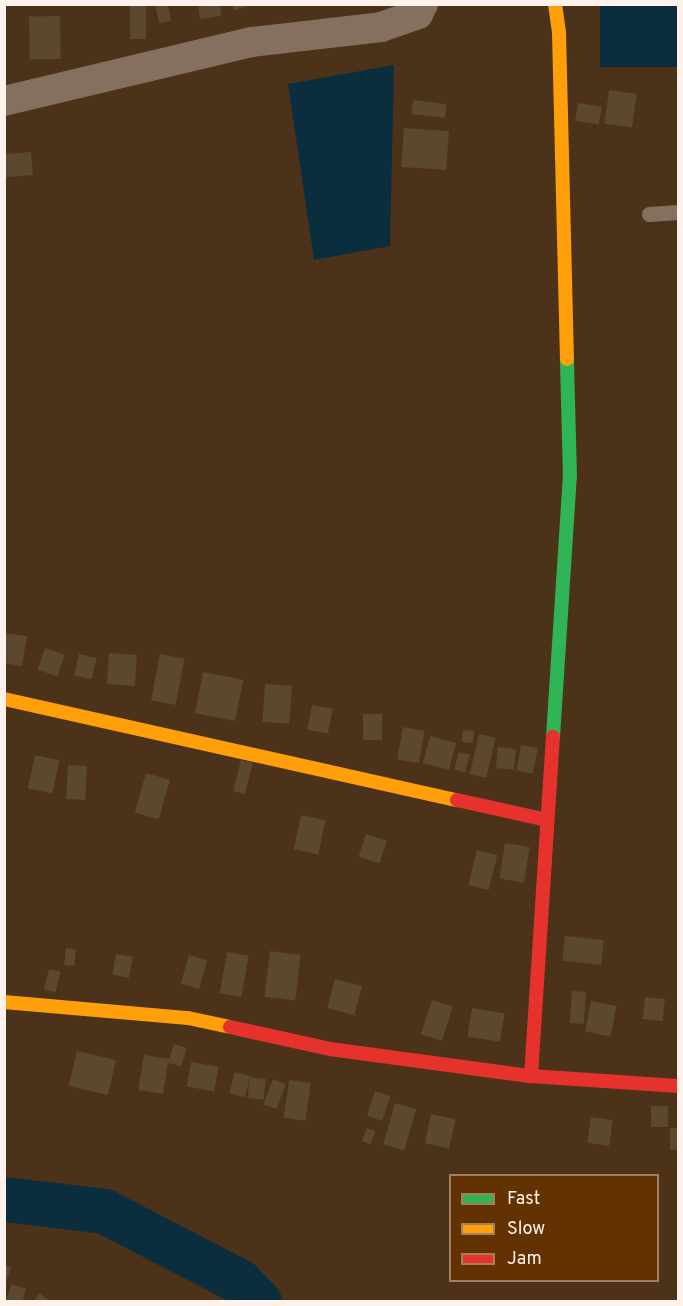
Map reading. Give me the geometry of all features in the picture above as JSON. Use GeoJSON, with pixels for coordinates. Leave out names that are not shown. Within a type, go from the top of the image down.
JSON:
{"type":"FeatureCollection","features":[{"type":"Feature","properties":{"kind":"street"},"geometry":{"type":"LineString","coordinates":[[4,101],[252,42],[381,27],[418,14],[423,4]]}},
{"type":"Feature","properties":{"kind":"street"},"geometry":{"type":"LineString","coordinates":[[531,1076],[570,477],[559,33],[555,4]]}},
{"type":"Feature","properties":{"kind":"street"},"geometry":{"type":"LineString","coordinates":[[4,699],[547,820]]}},
{"type":"Feature","properties":{"kind":"street"},"geometry":{"type":"LineString","coordinates":[[4,1002],[188,1018],[330,1049],[531,1076],[678,1086]]}},
{"type":"Feature","properties":{"kind":"lane"},"geometry":{"type":"LineString","coordinates":[[649,214],[678,212]]}},
{"type":"Feature","properties":{"kind":"water"},"geometry":{"type":"Polygon","coordinates":[[[600,5],[678,5],[678,67],[600,67],[600,5]]]}},
{"type":"Feature","properties":{"kind":"water"},"geometry":{"type":"Polygon","coordinates":[[[394,65],[390,246],[314,260],[288,84],[394,65]]]}},
{"type":"Feature","properties":{"kind":"building"},"geometry":{"type":"Polygon","coordinates":[[[130,4],[146,4],[146,39],[130,39],[130,4]]]}},
{"type":"Feature","properties":{"kind":"building"},"geometry":{"type":"Polygon","coordinates":[[[155,4],[168,4],[171,21],[159,23],[155,4]]]}},
{"type":"Feature","properties":{"kind":"building"},"geometry":{"type":"Polygon","coordinates":[[[198,4],[220,4],[221,16],[200,19],[198,4]]]}},
{"type":"Feature","properties":{"kind":"building"},"geometry":{"type":"Polygon","coordinates":[[[232,4],[252,4],[252,5],[234,10],[232,4]]]}},
{"type":"Feature","properties":{"kind":"building"},"geometry":{"type":"Polygon","coordinates":[[[60,16],[61,59],[30,60],[29,17],[60,16]]]}},
{"type":"Feature","properties":{"kind":"building"},"geometry":{"type":"Polygon","coordinates":[[[609,90],[637,94],[632,128],[604,124],[609,90]]]}},
{"type":"Feature","properties":{"kind":"building"},"geometry":{"type":"Polygon","coordinates":[[[413,100],[447,104],[445,118],[411,114],[413,100]]]}},
{"type":"Feature","properties":{"kind":"building"},"geometry":{"type":"Polygon","coordinates":[[[578,103],[602,107],[599,125],[575,121],[578,103]]]}},
{"type":"Feature","properties":{"kind":"building"},"geometry":{"type":"Polygon","coordinates":[[[404,128],[449,131],[446,170],[401,167],[404,128]]]}},
{"type":"Feature","properties":{"kind":"building"},"geometry":{"type":"Polygon","coordinates":[[[31,152],[33,175],[6,177],[4,154],[31,152]]]}},
{"type":"Feature","properties":{"kind":"building"},"geometry":{"type":"Polygon","coordinates":[[[4,633],[27,636],[22,666],[4,663],[4,633]]]}},
{"type":"Feature","properties":{"kind":"building"},"geometry":{"type":"Polygon","coordinates":[[[45,648],[65,655],[57,677],[38,670],[45,648]]]}},
{"type":"Feature","properties":{"kind":"building"},"geometry":{"type":"Polygon","coordinates":[[[109,653],[137,655],[135,686],[107,684],[109,653]]]}},
{"type":"Feature","properties":{"kind":"building"},"geometry":{"type":"Polygon","coordinates":[[[79,654],[97,658],[92,679],[74,675],[79,654]]]}},
{"type":"Feature","properties":{"kind":"building"},"geometry":{"type":"Polygon","coordinates":[[[160,654],[185,659],[176,705],[151,700],[160,654]]]}},
{"type":"Feature","properties":{"kind":"building"},"geometry":{"type":"Polygon","coordinates":[[[203,672],[243,680],[235,721],[195,713],[203,672]]]}},
{"type":"Feature","properties":{"kind":"building"},"geometry":{"type":"Polygon","coordinates":[[[265,684],[292,686],[289,724],[262,722],[265,684]]]}},
{"type":"Feature","properties":{"kind":"building"},"geometry":{"type":"Polygon","coordinates":[[[312,705],[333,709],[328,734],[307,730],[312,705]]]}},
{"type":"Feature","properties":{"kind":"building"},"geometry":{"type":"Polygon","coordinates":[[[363,714],[382,714],[382,740],[363,740],[363,714]]]}},
{"type":"Feature","properties":{"kind":"building"},"geometry":{"type":"Polygon","coordinates":[[[403,727],[425,731],[419,763],[397,759],[403,727]]]}},
{"type":"Feature","properties":{"kind":"building"},"geometry":{"type":"Polygon","coordinates":[[[463,730],[474,731],[473,743],[462,742],[463,730]]]}},
{"type":"Feature","properties":{"kind":"building"},"geometry":{"type":"Polygon","coordinates":[[[479,734],[496,738],[486,778],[470,774],[479,734]]]}},
{"type":"Feature","properties":{"kind":"building"},"geometry":{"type":"Polygon","coordinates":[[[430,736],[456,743],[449,770],[423,763],[430,736]]]}},
{"type":"Feature","properties":{"kind":"building"},"geometry":{"type":"Polygon","coordinates":[[[521,745],[538,748],[533,774],[516,771],[521,745]]]}},
{"type":"Feature","properties":{"kind":"building"},"geometry":{"type":"Polygon","coordinates":[[[498,747],[516,749],[514,770],[496,768],[498,747]]]}},
{"type":"Feature","properties":{"kind":"building"},"geometry":{"type":"Polygon","coordinates":[[[459,752],[470,755],[465,772],[454,769],[459,752]]]}},
{"type":"Feature","properties":{"kind":"building"},"geometry":{"type":"Polygon","coordinates":[[[35,755],[59,760],[52,793],[28,788],[35,755]]]}},
{"type":"Feature","properties":{"kind":"building"},"geometry":{"type":"Polygon","coordinates":[[[241,760],[253,763],[245,794],[233,791],[241,760]]]}},
{"type":"Feature","properties":{"kind":"building"},"geometry":{"type":"Polygon","coordinates":[[[68,765],[87,766],[85,800],[66,799],[68,765]]]}},
{"type":"Feature","properties":{"kind":"building"},"geometry":{"type":"Polygon","coordinates":[[[146,773],[170,780],[159,819],[135,812],[146,773]]]}},
{"type":"Feature","properties":{"kind":"building"},"geometry":{"type":"Polygon","coordinates":[[[301,815],[325,820],[318,854],[294,849],[301,815]]]}},
{"type":"Feature","properties":{"kind":"building"},"geometry":{"type":"Polygon","coordinates":[[[366,834],[387,841],[380,864],[359,857],[366,834]]]}},
{"type":"Feature","properties":{"kind":"building"},"geometry":{"type":"Polygon","coordinates":[[[505,843],[530,847],[524,882],[499,879],[505,843]]]}},
{"type":"Feature","properties":{"kind":"building"},"geometry":{"type":"Polygon","coordinates":[[[477,850],[497,855],[489,890],[468,885],[477,850]]]}},
{"type":"Feature","properties":{"kind":"building"},"geometry":{"type":"Polygon","coordinates":[[[565,936],[604,940],[601,965],[562,961],[565,936]]]}},
{"type":"Feature","properties":{"kind":"building"},"geometry":{"type":"Polygon","coordinates":[[[66,948],[76,949],[74,966],[64,965],[66,948]]]}},
{"type":"Feature","properties":{"kind":"building"},"geometry":{"type":"Polygon","coordinates":[[[270,951],[301,955],[295,1000],[264,997],[270,951]]]}},
{"type":"Feature","properties":{"kind":"building"},"geometry":{"type":"Polygon","coordinates":[[[227,952],[249,956],[241,997],[220,993],[227,952]]]}},
{"type":"Feature","properties":{"kind":"building"},"geometry":{"type":"Polygon","coordinates":[[[116,954],[133,957],[129,978],[112,975],[116,954]]]}},
{"type":"Feature","properties":{"kind":"building"},"geometry":{"type":"Polygon","coordinates":[[[189,955],[207,960],[199,989],[181,984],[189,955]]]}},
{"type":"Feature","properties":{"kind":"building"},"geometry":{"type":"Polygon","coordinates":[[[49,969],[61,972],[56,992],[44,989],[49,969]]]}},
{"type":"Feature","properties":{"kind":"building"},"geometry":{"type":"Polygon","coordinates":[[[335,979],[362,986],[354,1015],[327,1008],[335,979]]]}},
{"type":"Feature","properties":{"kind":"building"},"geometry":{"type":"Polygon","coordinates":[[[572,991],[586,992],[584,1024],[570,1023],[572,991]]]}},
{"type":"Feature","properties":{"kind":"building"},"geometry":{"type":"Polygon","coordinates":[[[645,997],[665,999],[663,1021],[643,1019],[645,997]]]}},
{"type":"Feature","properties":{"kind":"building"},"geometry":{"type":"Polygon","coordinates":[[[432,1000],[453,1007],[442,1041],[421,1034],[432,1000]]]}},
{"type":"Feature","properties":{"kind":"building"},"geometry":{"type":"Polygon","coordinates":[[[591,1001],[617,1006],[611,1036],[585,1031],[591,1001]]]}},
{"type":"Feature","properties":{"kind":"building"},"geometry":{"type":"Polygon","coordinates":[[[472,1008],[505,1013],[500,1042],[467,1037],[472,1008]]]}},
{"type":"Feature","properties":{"kind":"building"},"geometry":{"type":"Polygon","coordinates":[[[174,1044],[187,1048],[181,1066],[168,1063],[163,1094],[138,1090],[144,1055],[169,1059],[174,1044]]]}},
{"type":"Feature","properties":{"kind":"building"},"geometry":{"type":"Polygon","coordinates":[[[77,1051],[116,1060],[108,1095],[69,1086],[77,1051]]]}},
{"type":"Feature","properties":{"kind":"building"},"geometry":{"type":"Polygon","coordinates":[[[191,1062],[219,1067],[214,1091],[187,1087],[191,1062]]]}},
{"type":"Feature","properties":{"kind":"building"},"geometry":{"type":"Polygon","coordinates":[[[235,1072],[250,1076],[245,1097],[229,1093],[235,1072]]]}},
{"type":"Feature","properties":{"kind":"building"},"geometry":{"type":"Polygon","coordinates":[[[250,1077],[266,1079],[263,1100],[247,1098],[250,1077]]]}},
{"type":"Feature","properties":{"kind":"building"},"geometry":{"type":"Polygon","coordinates":[[[273,1079],[286,1084],[276,1109],[263,1104],[273,1079]]]}},
{"type":"Feature","properties":{"kind":"building"},"geometry":{"type":"Polygon","coordinates":[[[289,1080],[311,1083],[305,1121],[284,1118],[289,1080]]]}},
{"type":"Feature","properties":{"kind":"building"},"geometry":{"type":"Polygon","coordinates":[[[375,1091],[390,1096],[382,1121],[367,1116],[375,1091]]]}},
{"type":"Feature","properties":{"kind":"building"},"geometry":{"type":"Polygon","coordinates":[[[395,1103],[416,1109],[404,1150],[383,1144],[395,1103]]]}},
{"type":"Feature","properties":{"kind":"building"},"geometry":{"type":"Polygon","coordinates":[[[651,1106],[668,1106],[668,1127],[651,1127],[651,1106]]]}},
{"type":"Feature","properties":{"kind":"building"},"geometry":{"type":"Polygon","coordinates":[[[431,1114],[455,1119],[449,1149],[425,1143],[431,1114]]]}},
{"type":"Feature","properties":{"kind":"building"},"geometry":{"type":"Polygon","coordinates":[[[591,1117],[613,1120],[609,1146],[587,1143],[591,1117]]]}},
{"type":"Feature","properties":{"kind":"building"},"geometry":{"type":"Polygon","coordinates":[[[367,1128],[375,1131],[370,1144],[362,1141],[367,1128]]]}},
{"type":"Feature","properties":{"kind":"building"},"geometry":{"type":"Polygon","coordinates":[[[670,1128],[678,1128],[678,1150],[670,1150],[670,1128]]]}},
{"type":"Feature","properties":{"kind":"building"},"geometry":{"type":"Polygon","coordinates":[[[4,1265],[11,1267],[5,1285],[4,1285],[4,1265]]]}},
{"type":"Feature","properties":{"kind":"building"},"geometry":{"type":"Polygon","coordinates":[[[11,1284],[26,1289],[22,1302],[6,1302],[11,1284]]]}},
{"type":"Feature","properties":{"kind":"building"},"geometry":{"type":"Polygon","coordinates":[[[39,1293],[52,1302],[33,1302],[39,1293]]]}},
{"type":"Feature","properties":{"kind":"waterway"},"geometry":{"type":"LineString","coordinates":[[4,1199],[104,1211],[239,1281],[259,1302]]}},
{"type":"Feature","properties":{"kind":"traffic: fast"},"geometry":{"type":"LineString","coordinates":[[553,737],[570,477],[567,359]]}},
{"type":"Feature","properties":{"kind":"traffic: slow"},"geometry":{"type":"LineString","coordinates":[[555,4],[559,33],[567,359]]}},
{"type":"Feature","properties":{"kind":"traffic: slow"},"geometry":{"type":"LineString","coordinates":[[4,699],[457,800]]}},
{"type":"Feature","properties":{"kind":"traffic: slow"},"geometry":{"type":"LineString","coordinates":[[4,1002],[188,1018],[230,1027]]}},
{"type":"Feature","properties":{"kind":"traffic: jam"},"geometry":{"type":"LineString","coordinates":[[531,1076],[553,737]]}},
{"type":"Feature","properties":{"kind":"traffic: jam"},"geometry":{"type":"LineString","coordinates":[[457,800],[547,820]]}},
{"type":"Feature","properties":{"kind":"traffic: jam"},"geometry":{"type":"LineString","coordinates":[[230,1027],[330,1049],[531,1076],[678,1086]]}}]}
